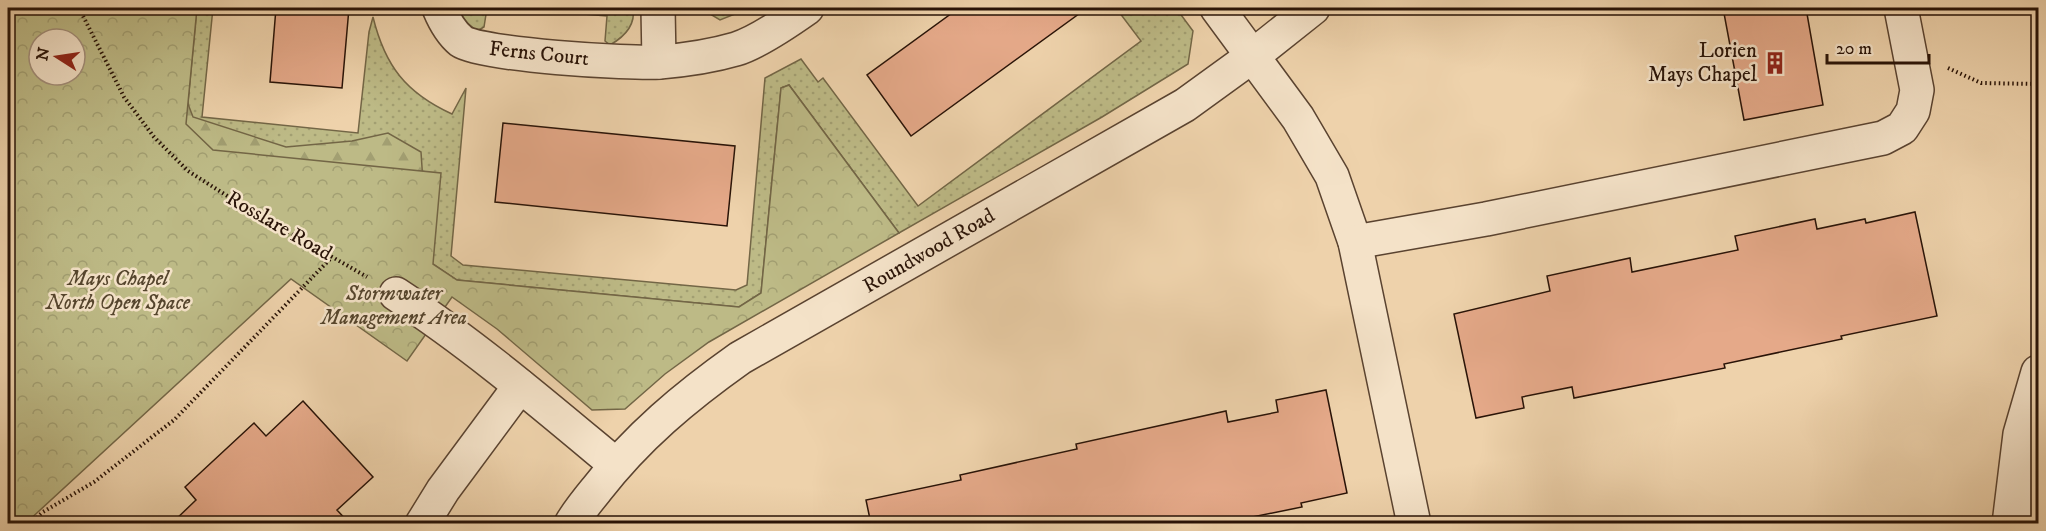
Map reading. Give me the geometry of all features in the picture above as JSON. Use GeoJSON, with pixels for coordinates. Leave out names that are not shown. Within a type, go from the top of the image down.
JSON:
{"type":"FeatureCollection","features":[{"type":"Feature","properties":{"kind":"street","name":"Ferns Court"},"geometry":{"type":"LineString","coordinates":[[439,8],[447,26],[462,42],[487,50],[618,62],[659,62],[712,55],[739,48],[807,8]]}},
{"type":"Feature","properties":{"kind":"street"},"geometry":{"type":"LineString","coordinates":[[658,8],[659,62]]}},
{"type":"Feature","properties":{"kind":"street"},"geometry":{"type":"LineString","coordinates":[[1217,8],[1254,55],[1298,118],[1332,176],[1355,242],[1414,524]]}},
{"type":"Feature","properties":{"kind":"street","name":"Roundwood Road"},"geometry":{"type":"LineString","coordinates":[[571,524],[616,465],[659,421],[694,391],[740,358],[1185,105],[1254,55],[1313,8]]}},
{"type":"Feature","properties":{"kind":"street"},"geometry":{"type":"LineString","coordinates":[[1355,242],[1486,219],[1883,138],[1902,128],[1913,111],[1917,90],[1901,8]]}},
{"type":"Feature","properties":{"kind":"street"},"geometry":{"type":"LineString","coordinates":[[396,294],[436,320],[616,465]]}},
{"type":"Feature","properties":{"kind":"street"},"geometry":{"type":"LineString","coordinates":[[2009,524],[2020,434],[2038,372]]}},
{"type":"Feature","properties":{"kind":"street"},"geometry":{"type":"LineString","coordinates":[[422,524],[443,490],[520,386]]}},
{"type":"Feature","properties":{"kind":"street"},"geometry":{"type":"LineString","coordinates":[[2018,524],[2038,482]]}},
{"type":"Feature","properties":{"kind":"path","name":"Rosslare Road"},"geometry":{"type":"LineString","coordinates":[[79,8],[124,97],[154,137],[188,171],[240,204],[396,294]]}},
{"type":"Feature","properties":{"kind":"path"},"geometry":{"type":"LineString","coordinates":[[1981,83],[2038,84]]}},
{"type":"Feature","properties":{"kind":"path"},"geometry":{"type":"LineString","coordinates":[[30,524],[43,512],[94,482],[174,420],[332,257]]}},
{"type":"Feature","properties":{"kind":"green space"},"geometry":{"type":"Polygon","coordinates":[[[8,8],[197,8],[186,124],[213,150],[441,173],[433,264],[457,280],[739,307],[761,293],[781,88],[789,85],[899,233],[709,342],[665,374],[625,409],[592,410],[497,329],[452,297],[407,361],[291,279],[26,523],[8,523],[8,8]]]}},
{"type":"Feature","properties":{"kind":"green space"},"geometry":{"type":"Polygon","coordinates":[[[197,8],[213,8],[202,117],[358,133],[369,32],[373,17],[391,64],[410,87],[422,97],[452,114],[466,88],[451,256],[463,265],[736,290],[747,285],[765,78],[801,59],[818,82],[823,78],[918,206],[1141,41],[1116,8],[1176,8],[1193,31],[1188,64],[1102,117],[899,233],[789,85],[781,88],[761,293],[739,307],[457,280],[433,264],[213,150],[186,123],[197,8]]]}},
{"type":"Feature","properties":{"kind":"green space"},"geometry":{"type":"Polygon","coordinates":[[[459,8],[487,8],[484,27],[477,31],[466,21],[459,8]]]}},
{"type":"Feature","properties":{"kind":"green space"},"geometry":{"type":"Polygon","coordinates":[[[512,8],[633,8],[633,20],[628,30],[610,45],[605,41],[607,16],[512,8]]]}},
{"type":"Feature","properties":{"kind":"green space"},"geometry":{"type":"Polygon","coordinates":[[[700,8],[750,8],[720,20],[700,8]]]}},
{"type":"Feature","properties":{"kind":"green space"},"geometry":{"type":"Polygon","coordinates":[[[137,71],[180,83],[193,117],[286,147],[352,141],[388,133],[421,152],[427,243],[202,152],[137,71]]]}},
{"type":"Feature","properties":{"kind":"building"},"geometry":{"type":"Polygon","coordinates":[[[276,8],[349,8],[342,88],[270,82],[276,8]]]}},
{"type":"Feature","properties":{"kind":"building"},"geometry":{"type":"Polygon","coordinates":[[[959,8],[1087,8],[911,136],[867,75],[959,8]]]}},
{"type":"Feature","properties":{"kind":"building","name":"Lorien Mays Chapel"},"geometry":{"type":"Polygon","coordinates":[[[1723,8],[1806,8],[1823,105],[1744,120],[1723,8]]]}},
{"type":"Feature","properties":{"kind":"building"},"geometry":{"type":"Polygon","coordinates":[[[503,123],[735,146],[727,226],[495,202],[503,123]]]}},
{"type":"Feature","properties":{"kind":"building"},"geometry":{"type":"Polygon","coordinates":[[[1915,212],[1937,316],[1724,364],[1725,368],[1574,398],[1572,387],[1522,397],[1524,408],[1476,418],[1454,314],[1550,291],[1547,276],[1630,258],[1632,272],[1738,250],[1735,236],[1815,219],[1817,229],[1865,219],[1866,223],[1915,212]]]}},
{"type":"Feature","properties":{"kind":"building"},"geometry":{"type":"Polygon","coordinates":[[[1326,390],[1347,493],[1301,503],[1302,507],[1252,517],[1254,524],[871,524],[866,500],[961,480],[960,475],[1077,449],[1076,444],[1226,411],[1228,422],[1278,412],[1276,400],[1326,390]]]}},
{"type":"Feature","properties":{"kind":"building"},"geometry":{"type":"Polygon","coordinates":[[[303,401],[373,477],[337,510],[350,524],[171,524],[196,500],[185,487],[254,423],[266,436],[303,401]]]}},
{"type":"Feature","properties":{"kind":"place","name":"Lorien Mays Chapel"},"geometry":{"type":"Point","coordinates":[1775,63]}},
{"type":"Feature","properties":{"kind":"park label","name":"Mays Chapel North Open Space"},"geometry":{"type":"Point","coordinates":[118,291]}},
{"type":"Feature","properties":{"kind":"park label","name":"Stormwater Management Area"},"geometry":{"type":"Point","coordinates":[394,306]}}]}
